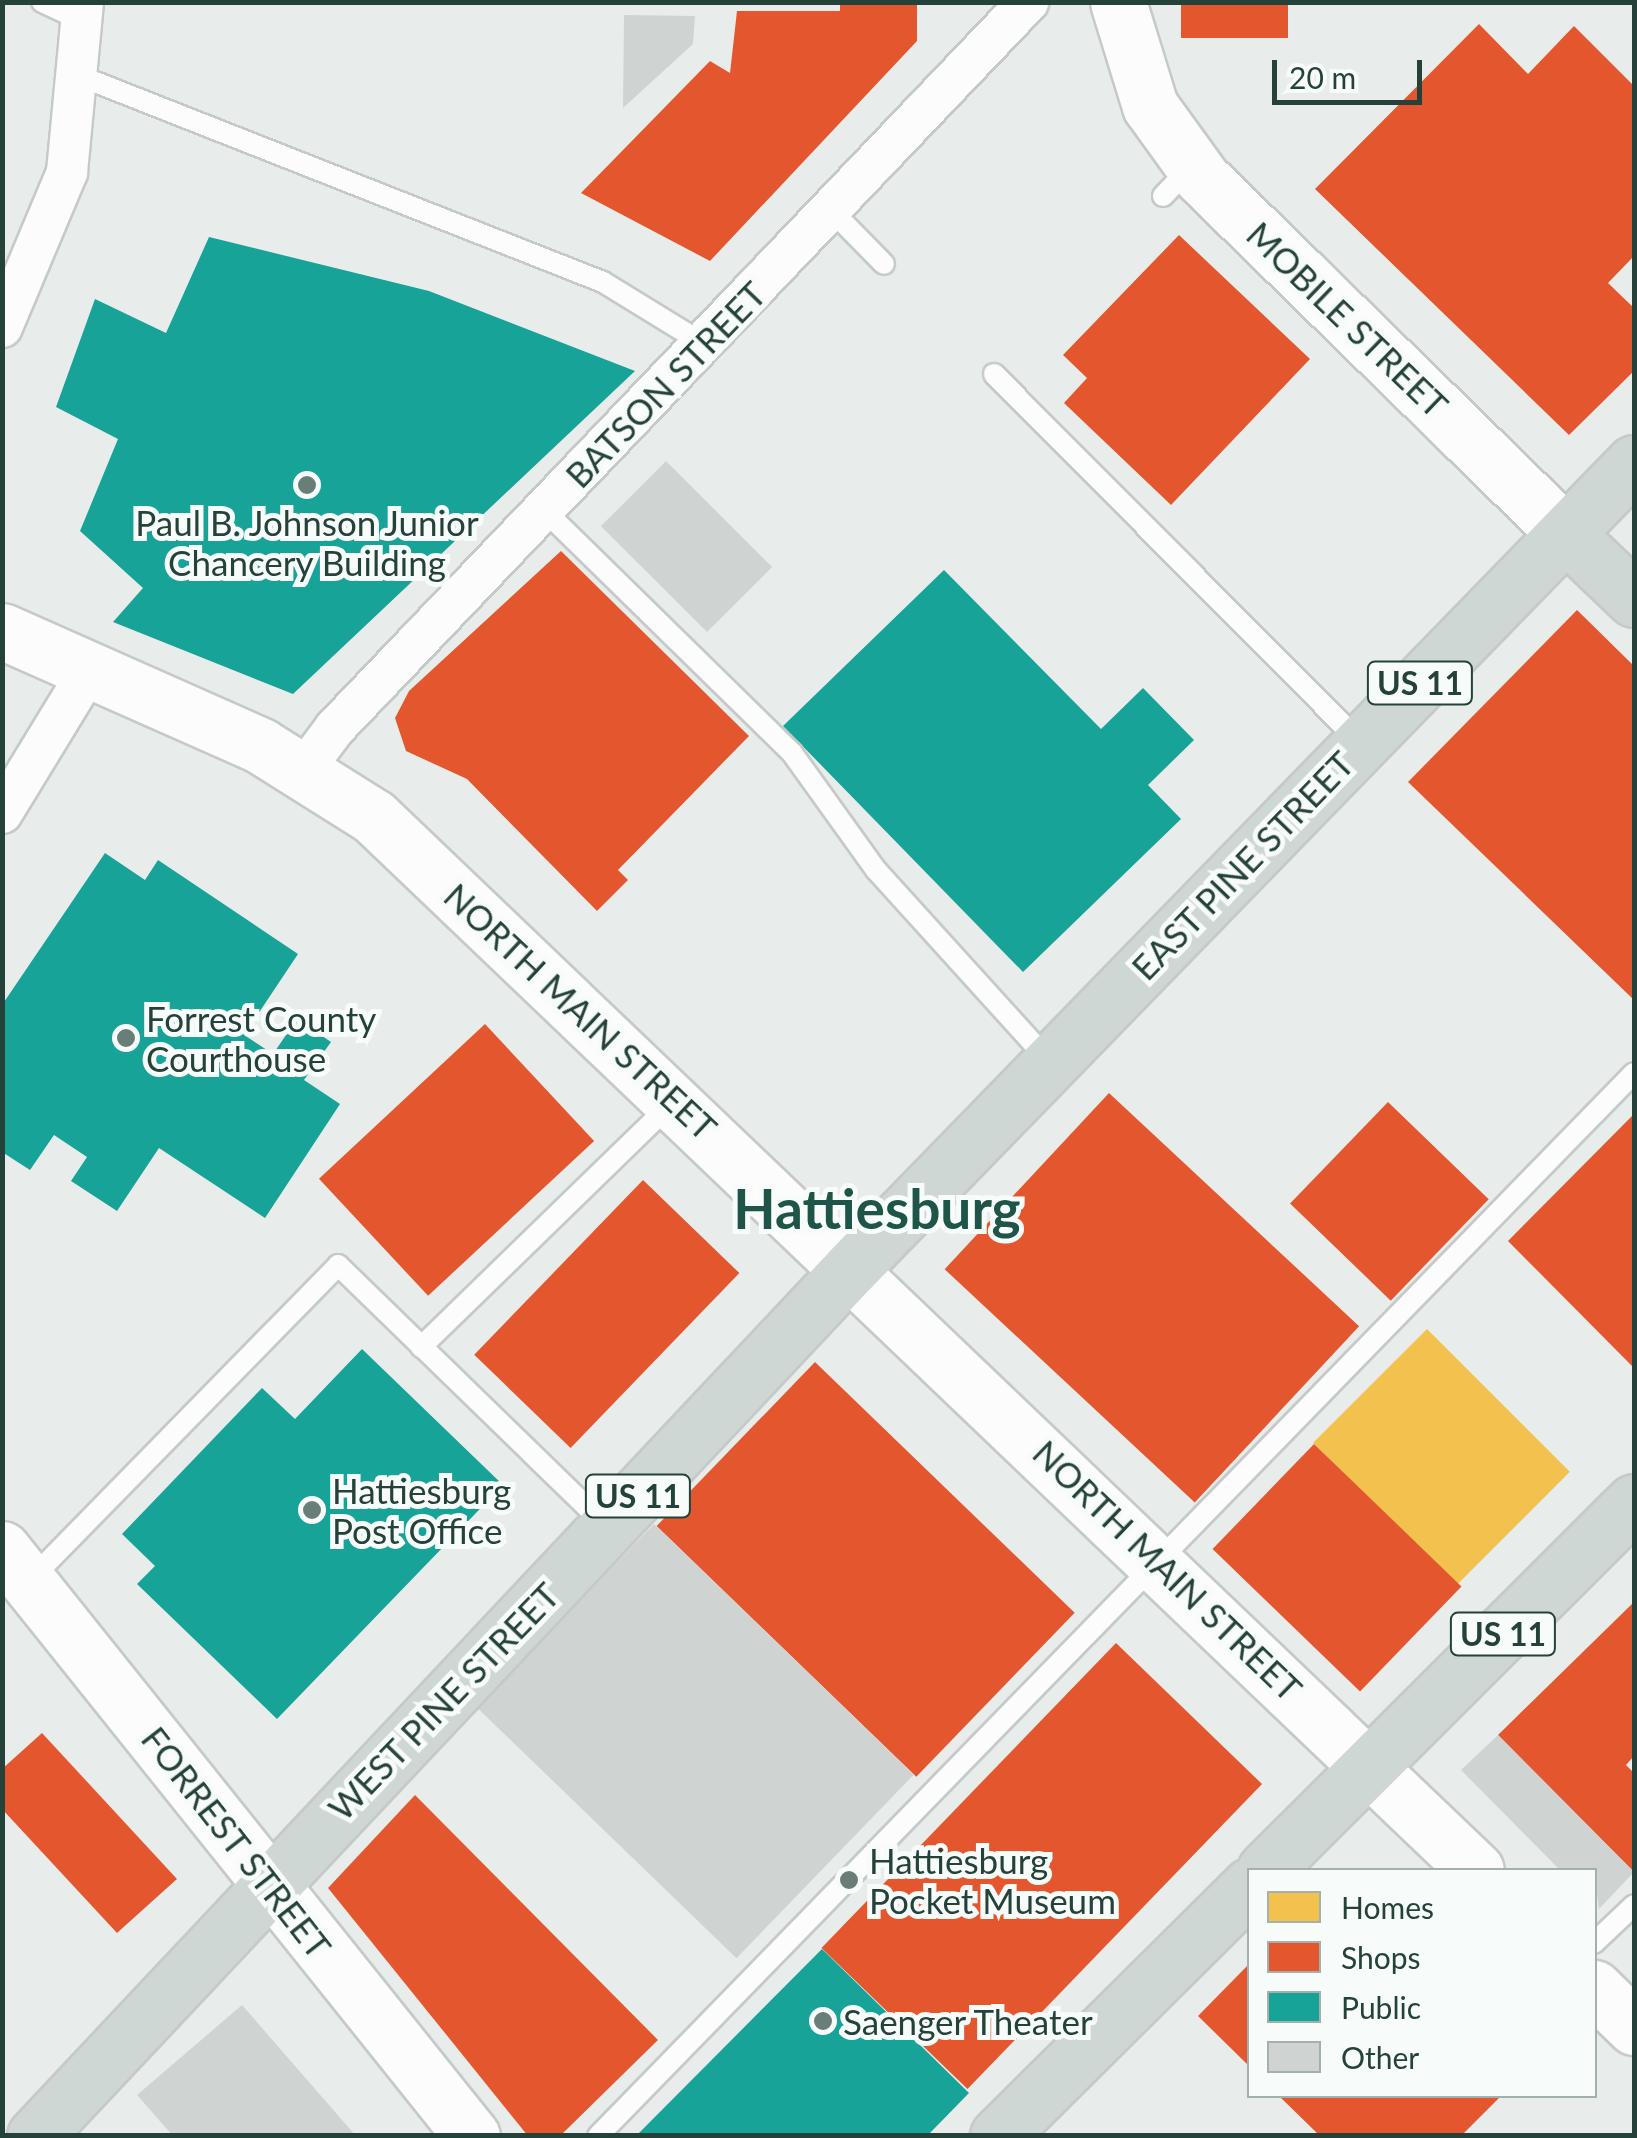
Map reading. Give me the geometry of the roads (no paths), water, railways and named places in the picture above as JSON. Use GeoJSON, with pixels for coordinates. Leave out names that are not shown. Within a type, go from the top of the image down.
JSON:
{"type":"FeatureCollection","features":[{"type":"Feature","properties":{"kind":"main road","name":"MOBILE STREET"},"geometry":{"type":"LineString","coordinates":[[1118,2],[1178,181],[1634,599]]}},
{"type":"Feature","properties":{"kind":"main road","name":"EAST PINE STREET"},"geometry":{"type":"LineString","coordinates":[[851,1268],[1634,463]]}},
{"type":"Feature","properties":{"kind":"main road","name":"NORTH MAIN STREET"},"geometry":{"type":"LineString","coordinates":[[2,631],[305,768],[374,817],[1159,1561],[1474,1868]]}},
{"type":"Feature","properties":{"kind":"main road","name":"WEST PINE STREET"},"geometry":{"type":"LineString","coordinates":[[35,2136],[270,1881],[851,1268]]}},
{"type":"Feature","properties":{"kind":"main road","name":"US 11"},"geometry":{"type":"LineString","coordinates":[[1267,1868],[1634,1502]]}},
{"type":"Feature","properties":{"kind":"main road","name":"FORREST STREET"},"geometry":{"type":"LineString","coordinates":[[16,1565],[472,2136]]}},
{"type":"Feature","properties":{"kind":"main road"},"geometry":{"type":"LineString","coordinates":[[998,2136],[1247,1889]]}},
{"type":"Feature","properties":{"kind":"main road"},"geometry":{"type":"LineString","coordinates":[[1597,1991],[1634,2028]]}},
{"type":"Feature","properties":{"kind":"street","name":"BATSON STREET"},"geometry":{"type":"LineString","coordinates":[[305,768],[335,728],[832,212],[1028,2]]}},
{"type":"Feature","properties":{"kind":"street"},"geometry":{"type":"LineString","coordinates":[[2,326],[58,201],[80,76],[83,12]]}},
{"type":"Feature","properties":{"kind":"street"},"geometry":{"type":"LineString","coordinates":[[2,813],[90,669]]}},
{"type":"Feature","properties":{"kind":"lane"},"geometry":{"type":"LineString","coordinates":[[42,2],[83,12]]}},
{"type":"Feature","properties":{"kind":"lane"},"geometry":{"type":"LineString","coordinates":[[80,76],[604,282],[704,344]]}},
{"type":"Feature","properties":{"kind":"lane"},"geometry":{"type":"LineString","coordinates":[[832,212],[884,264]]}},
{"type":"Feature","properties":{"kind":"lane"},"geometry":{"type":"LineString","coordinates":[[994,374],[1361,743]]}},
{"type":"Feature","properties":{"kind":"lane"},"geometry":{"type":"LineString","coordinates":[[544,510],[792,753],[887,884],[1051,1062]]}},
{"type":"Feature","properties":{"kind":"lane"},"geometry":{"type":"LineString","coordinates":[[598,2136],[1634,1073]]}},
{"type":"Feature","properties":{"kind":"lane"},"geometry":{"type":"LineString","coordinates":[[422,1347],[676,1100]]}},
{"type":"Feature","properties":{"kind":"lane"},"geometry":{"type":"LineString","coordinates":[[16,1565],[338,1265],[608,1528]]}},
{"type":"Feature","properties":{"kind":"lane"},"geometry":{"type":"LineString","coordinates":[[1597,1940],[1634,1905]]}},
{"type":"Feature","properties":{"kind":"place","name":"Paul B. Johnson Junior Chancery Building"},"geometry":{"type":"Point","coordinates":[307,485]}},
{"type":"Feature","properties":{"kind":"place","name":"Forrest County Courthouse"},"geometry":{"type":"Point","coordinates":[126,1038]}},
{"type":"Feature","properties":{"kind":"place","name":"Hattiesburg Post Office"},"geometry":{"type":"Point","coordinates":[312,1510]}},
{"type":"Feature","properties":{"kind":"place","name":"Hattiesburg Pocket Museum"},"geometry":{"type":"Point","coordinates":[849,1880]}},
{"type":"Feature","properties":{"kind":"place","name":"Saenger Theater"},"geometry":{"type":"Point","coordinates":[823,2021]}},
{"type":"Feature","properties":{"kind":"district","name":"Hattiesburg"},"geometry":{"type":"Point","coordinates":[877,1209]}}]}
